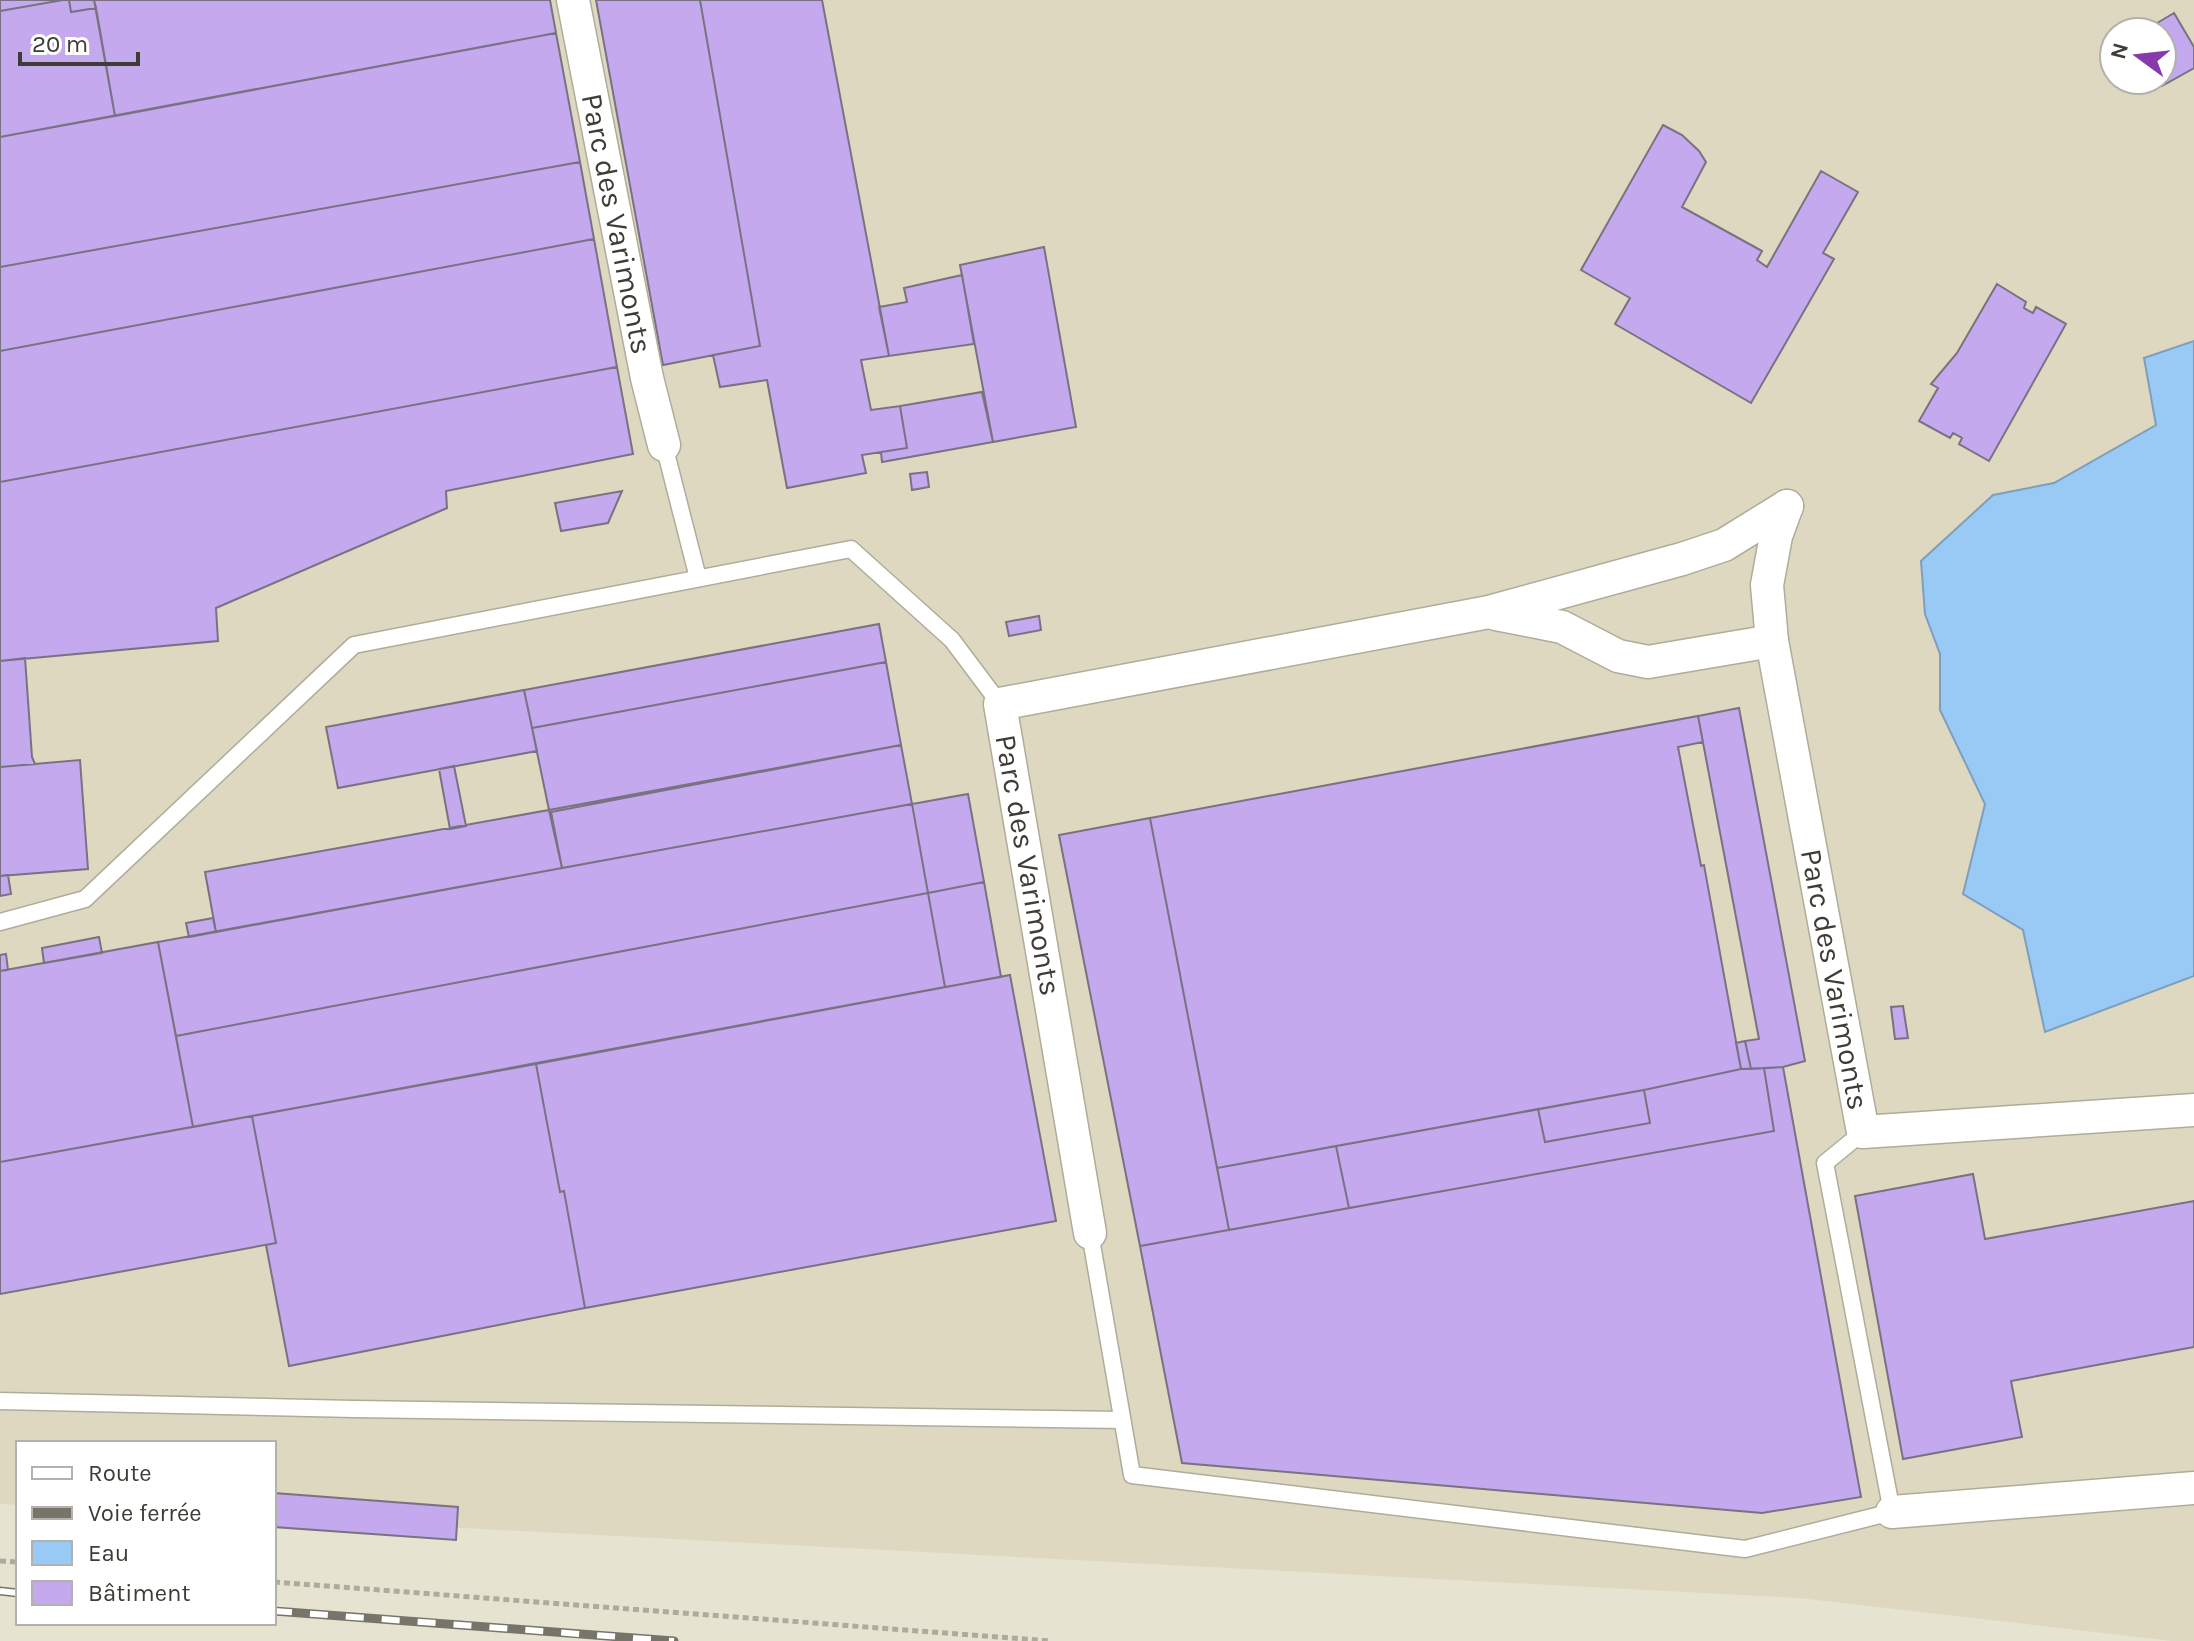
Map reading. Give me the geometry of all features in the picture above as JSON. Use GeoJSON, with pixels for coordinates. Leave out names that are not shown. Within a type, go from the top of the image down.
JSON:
{"type":"FeatureCollection","features":[{"type":"Feature","properties":{"kind":"street","name":"Parc des Varimonts"},"geometry":{"type":"LineString","coordinates":[[573,0],[647,378],[664,445]]}},
{"type":"Feature","properties":{"kind":"street","name":"Parc des Varimonts"},"geometry":{"type":"LineString","coordinates":[[1090,1233],[1000,704],[1489,612],[1724,545],[1787,506],[1776,536],[1767,585],[1772,641],[1863,1132],[2194,1110]]}},
{"type":"Feature","properties":{"kind":"street","name":"Parc des Varimonts"},"geometry":{"type":"LineString","coordinates":[[1489,612],[1562,627],[1618,656],[1648,662],[1772,641]]}},
{"type":"Feature","properties":{"kind":"street"},"geometry":{"type":"LineString","coordinates":[[1892,1512],[2194,1488]]}},
{"type":"Feature","properties":{"kind":"lane"},"geometry":{"type":"LineString","coordinates":[[664,445],[698,578]]}},
{"type":"Feature","properties":{"kind":"lane"},"geometry":{"type":"LineString","coordinates":[[0,922],[85,899],[354,645],[851,549],[952,640],[1000,704]]}},
{"type":"Feature","properties":{"kind":"lane"},"geometry":{"type":"LineString","coordinates":[[1090,1233],[1132,1475],[1745,1549],[1892,1512],[1825,1163],[1863,1132]]}},
{"type":"Feature","properties":{"kind":"lane"},"geometry":{"type":"LineString","coordinates":[[0,1401],[1122,1420]]}},
{"type":"Feature","properties":{"kind":"path"},"geometry":{"type":"LineString","coordinates":[[276,1582],[1051,1641]]}},
{"type":"Feature","properties":{"kind":"shaded area"},"geometry":{"type":"Polygon","coordinates":[[[0,0],[2194,0],[2194,1641],[1799,1598],[276,1518],[276,1441],[16,1441],[16,1505],[0,1504],[0,0]]]}},
{"type":"Feature","properties":{"kind":"water"},"geometry":{"type":"Polygon","coordinates":[[[2194,341],[2194,976],[2045,1032],[2023,930],[1963,894],[1985,804],[1940,710],[1940,654],[1925,614],[1921,561],[1993,495],[2054,483],[2156,425],[2144,358],[2194,341]]]}},
{"type":"Feature","properties":{"kind":"building"},"geometry":{"type":"Polygon","coordinates":[[[0,0],[63,0],[0,11],[0,0]]]}},
{"type":"Feature","properties":{"kind":"building"},"geometry":{"type":"Polygon","coordinates":[[[69,0],[71,12],[96,8],[115,116],[0,137],[0,11],[69,0]]]}},
{"type":"Feature","properties":{"kind":"building"},"geometry":{"type":"Polygon","coordinates":[[[69,0],[94,0],[96,8],[71,12],[69,0]]]}},
{"type":"Feature","properties":{"kind":"building"},"geometry":{"type":"Polygon","coordinates":[[[94,0],[550,0],[556,33],[115,116],[94,0]]]}},
{"type":"Feature","properties":{"kind":"building"},"geometry":{"type":"Polygon","coordinates":[[[596,0],[700,0],[760,346],[663,365],[596,0]]]}},
{"type":"Feature","properties":{"kind":"building"},"geometry":{"type":"Polygon","coordinates":[[[700,0],[822,0],[889,356],[861,360],[871,410],[900,406],[907,448],[862,455],[866,473],[787,488],[767,380],[720,387],[713,355],[760,346],[700,0]]]}},
{"type":"Feature","properties":{"kind":"building"},"geometry":{"type":"Polygon","coordinates":[[[2178,20],[2194,47],[2194,68],[2178,77],[2178,20]]]}},
{"type":"Feature","properties":{"kind":"building"},"geometry":{"type":"Polygon","coordinates":[[[556,33],[580,162],[0,267],[0,137],[556,33]]]}},
{"type":"Feature","properties":{"kind":"building"},"geometry":{"type":"Polygon","coordinates":[[[1663,125],[1682,135],[1706,162],[1682,207],[1762,251],[1757,260],[1767,267],[1821,171],[1858,192],[1823,253],[1834,259],[1751,403],[1615,324],[1630,298],[1581,270],[1663,125]]]}},
{"type":"Feature","properties":{"kind":"building"},"geometry":{"type":"Polygon","coordinates":[[[580,162],[594,239],[0,351],[0,267],[580,162]]]}},
{"type":"Feature","properties":{"kind":"building"},"geometry":{"type":"Polygon","coordinates":[[[594,239],[617,367],[0,482],[0,351],[594,239]]]}},
{"type":"Feature","properties":{"kind":"building"},"geometry":{"type":"Polygon","coordinates":[[[1044,247],[1076,427],[993,442],[960,265],[1044,247]]]}},
{"type":"Feature","properties":{"kind":"building"},"geometry":{"type":"Polygon","coordinates":[[[962,275],[974,344],[889,356],[879,307],[907,302],[904,288],[962,275]]]}},
{"type":"Feature","properties":{"kind":"building"},"geometry":{"type":"Polygon","coordinates":[[[1997,284],[2026,302],[2024,308],[2033,313],[2036,307],[2066,324],[1989,461],[1959,444],[1962,438],[1953,433],[1950,438],[1919,421],[1938,388],[1931,384],[1957,353],[1997,284]]]}},
{"type":"Feature","properties":{"kind":"building"},"geometry":{"type":"Polygon","coordinates":[[[617,367],[633,454],[446,491],[447,508],[216,608],[218,641],[0,661],[0,482],[617,367]]]}},
{"type":"Feature","properties":{"kind":"building"},"geometry":{"type":"Polygon","coordinates":[[[982,392],[993,442],[882,462],[881,452],[907,448],[900,406],[982,392]]]}},
{"type":"Feature","properties":{"kind":"building"},"geometry":{"type":"Polygon","coordinates":[[[927,472],[929,487],[912,490],[910,474],[927,472]]]}},
{"type":"Feature","properties":{"kind":"building"},"geometry":{"type":"Polygon","coordinates":[[[622,491],[608,523],[561,531],[555,503],[622,491]]]}},
{"type":"Feature","properties":{"kind":"building"},"geometry":{"type":"Polygon","coordinates":[[[1039,616],[1041,630],[1009,636],[1006,622],[1039,616]]]}},
{"type":"Feature","properties":{"kind":"building"},"geometry":{"type":"Polygon","coordinates":[[[879,624],[886,662],[532,728],[524,690],[879,624]]]}},
{"type":"Feature","properties":{"kind":"building"},"geometry":{"type":"Polygon","coordinates":[[[25,658],[35,764],[0,767],[0,661],[25,658]]]}},
{"type":"Feature","properties":{"kind":"building"},"geometry":{"type":"Polygon","coordinates":[[[886,662],[901,745],[549,810],[532,728],[886,662]]]}},
{"type":"Feature","properties":{"kind":"building"},"geometry":{"type":"Polygon","coordinates":[[[524,690],[537,751],[338,788],[326,727],[524,690]]]}},
{"type":"Feature","properties":{"kind":"building"},"geometry":{"type":"Polygon","coordinates":[[[1739,708],[1805,1061],[1783,1067],[1751,1069],[1745,1041],[1759,1039],[1698,716],[1739,708]]]}},
{"type":"Feature","properties":{"kind":"building"},"geometry":{"type":"Polygon","coordinates":[[[1698,716],[1703,742],[1678,747],[1701,866],[1704,865],[1741,1069],[1644,1090],[1217,1168],[1150,818],[1698,716]]]}},
{"type":"Feature","properties":{"kind":"building"},"geometry":{"type":"Polygon","coordinates":[[[901,745],[912,804],[562,868],[551,812],[901,745]]]}},
{"type":"Feature","properties":{"kind":"building"},"geometry":{"type":"Polygon","coordinates":[[[80,760],[88,869],[0,876],[0,767],[80,760]]]}},
{"type":"Feature","properties":{"kind":"building"},"geometry":{"type":"Polygon","coordinates":[[[454,766],[466,826],[450,829],[439,769],[454,766]]]}},
{"type":"Feature","properties":{"kind":"building"},"geometry":{"type":"Polygon","coordinates":[[[968,794],[984,882],[928,893],[912,804],[968,794]]]}},
{"type":"Feature","properties":{"kind":"building"},"geometry":{"type":"Polygon","coordinates":[[[912,804],[928,893],[176,1036],[158,942],[912,804]]]}},
{"type":"Feature","properties":{"kind":"building"},"geometry":{"type":"Polygon","coordinates":[[[549,810],[562,868],[216,932],[205,872],[549,810]]]}},
{"type":"Feature","properties":{"kind":"building"},"geometry":{"type":"Polygon","coordinates":[[[1150,818],[1229,1230],[1140,1246],[1059,835],[1150,818]]]}},
{"type":"Feature","properties":{"kind":"building"},"geometry":{"type":"Polygon","coordinates":[[[8,875],[11,894],[0,896],[0,876],[8,875]]]}},
{"type":"Feature","properties":{"kind":"building"},"geometry":{"type":"Polygon","coordinates":[[[984,882],[1001,977],[945,987],[928,893],[984,882]]]}},
{"type":"Feature","properties":{"kind":"building"},"geometry":{"type":"Polygon","coordinates":[[[928,893],[945,987],[193,1127],[176,1036],[928,893]]]}},
{"type":"Feature","properties":{"kind":"building"},"geometry":{"type":"Polygon","coordinates":[[[213,918],[216,932],[189,937],[186,923],[213,918]]]}},
{"type":"Feature","properties":{"kind":"building"},"geometry":{"type":"Polygon","coordinates":[[[99,937],[102,953],[44,963],[42,948],[99,937]]]}},
{"type":"Feature","properties":{"kind":"building"},"geometry":{"type":"Polygon","coordinates":[[[158,942],[193,1127],[0,1162],[0,971],[158,942]]]}},
{"type":"Feature","properties":{"kind":"building"},"geometry":{"type":"Polygon","coordinates":[[[6,954],[8,970],[0,971],[0,955],[6,954]]]}},
{"type":"Feature","properties":{"kind":"building"},"geometry":{"type":"Polygon","coordinates":[[[1010,975],[1056,1221],[585,1308],[564,1191],[560,1192],[536,1064],[1010,975]]]}},
{"type":"Feature","properties":{"kind":"building"},"geometry":{"type":"Polygon","coordinates":[[[1903,1006],[1908,1038],[1895,1039],[1891,1007],[1903,1006]]]}},
{"type":"Feature","properties":{"kind":"building"},"geometry":{"type":"Polygon","coordinates":[[[1745,1041],[1751,1069],[1741,1069],[1736,1043],[1745,1041]]]}},
{"type":"Feature","properties":{"kind":"building"},"geometry":{"type":"Polygon","coordinates":[[[536,1064],[560,1192],[564,1191],[585,1308],[289,1366],[266,1245],[276,1243],[252,1116],[536,1064]]]}},
{"type":"Feature","properties":{"kind":"building"},"geometry":{"type":"Polygon","coordinates":[[[1783,1067],[1861,1497],[1762,1513],[1182,1463],[1140,1246],[1774,1131],[1764,1068],[1783,1067]]]}},
{"type":"Feature","properties":{"kind":"building"},"geometry":{"type":"Polygon","coordinates":[[[1764,1068],[1774,1131],[1349,1208],[1336,1146],[1538,1109],[1545,1142],[1650,1123],[1644,1090],[1741,1069],[1764,1068]]]}},
{"type":"Feature","properties":{"kind":"building"},"geometry":{"type":"Polygon","coordinates":[[[1644,1090],[1650,1123],[1545,1142],[1538,1109],[1644,1090]]]}},
{"type":"Feature","properties":{"kind":"building"},"geometry":{"type":"Polygon","coordinates":[[[252,1116],[276,1243],[0,1294],[0,1162],[252,1116]]]}},
{"type":"Feature","properties":{"kind":"building"},"geometry":{"type":"Polygon","coordinates":[[[1336,1146],[1349,1208],[1229,1230],[1217,1168],[1336,1146]]]}},
{"type":"Feature","properties":{"kind":"building"},"geometry":{"type":"Polygon","coordinates":[[[1973,1174],[1985,1239],[2194,1201],[2194,1347],[2011,1381],[2022,1437],[1903,1459],[1855,1196],[1973,1174]]]}},
{"type":"Feature","properties":{"kind":"building"},"geometry":{"type":"Polygon","coordinates":[[[276,1493],[458,1507],[456,1540],[276,1527],[276,1493]]]}},
{"type":"Feature","properties":{"kind":"railway"},"geometry":{"type":"LineString","coordinates":[[0,1591],[16,1593]]}},
{"type":"Feature","properties":{"kind":"railway"},"geometry":{"type":"LineString","coordinates":[[276,1611],[674,1641]]}}]}
